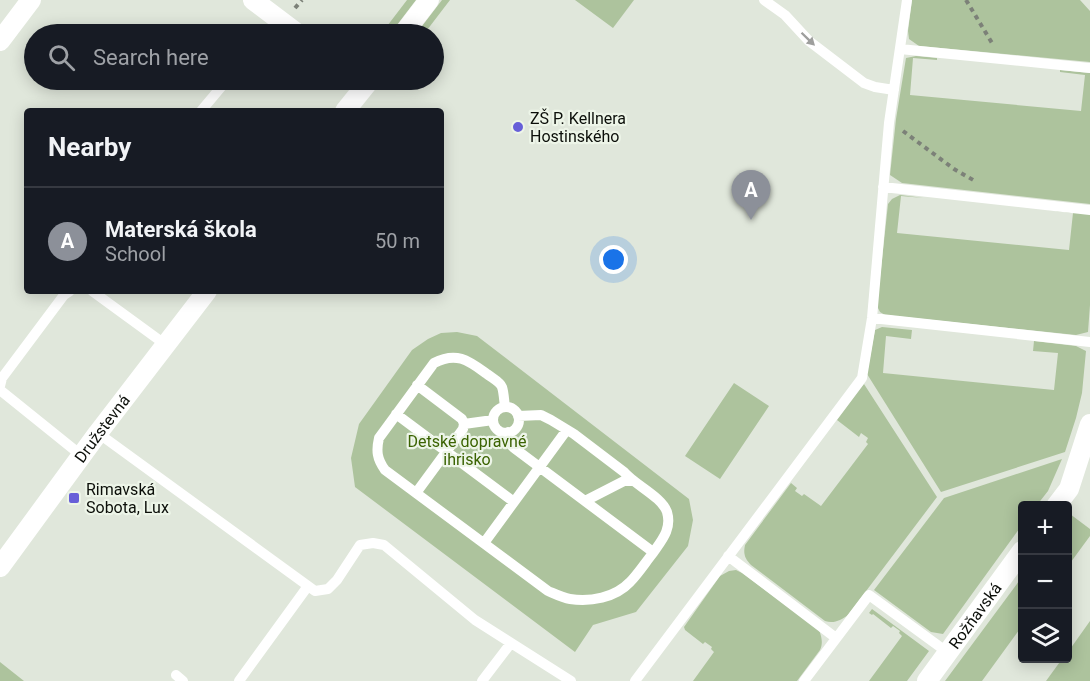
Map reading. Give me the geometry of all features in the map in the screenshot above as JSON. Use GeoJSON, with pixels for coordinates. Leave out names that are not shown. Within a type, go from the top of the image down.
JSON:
{"type":"FeatureCollection","features":[{"type":"Feature","properties":{"kind":"street"},"geometry":{"type":"LineString","coordinates":[[0,41],[31,0]]}},
{"type":"Feature","properties":{"kind":"street"},"geometry":{"type":"LineString","coordinates":[[253,0],[285,24]]}},
{"type":"Feature","properties":{"kind":"street"},"geometry":{"type":"LineString","coordinates":[[411,24],[429,0]]}},
{"type":"Feature","properties":{"kind":"street"},"geometry":{"type":"LineString","coordinates":[[347,108],[358,90]]}},
{"type":"Feature","properties":{"kind":"street","name":"Družstevná"},"geometry":{"type":"LineString","coordinates":[[0,567],[205,294]]}},
{"type":"Feature","properties":{"kind":"street"},"geometry":{"type":"LineString","coordinates":[[1060,501],[1069,489],[1090,424]]}},
{"type":"Feature","properties":{"kind":"street","name":"Rožňavská"},"geometry":{"type":"LineString","coordinates":[[927,681],[1020,555]]}},
{"type":"Feature","properties":{"kind":"lane"},"geometry":{"type":"LineString","coordinates":[[764,0],[785,15],[809,41],[864,83],[894,90]]}},
{"type":"Feature","properties":{"kind":"lane"},"geometry":{"type":"LineString","coordinates":[[635,681],[862,378],[872,318],[889,123],[906,5]]}},
{"type":"Feature","properties":{"kind":"lane"},"geometry":{"type":"LineString","coordinates":[[900,49],[1090,68]]}},
{"type":"Feature","properties":{"kind":"lane"},"geometry":{"type":"LineString","coordinates":[[203,108],[218,90]]}},
{"type":"Feature","properties":{"kind":"lane"},"geometry":{"type":"LineString","coordinates":[[883,187],[1090,210]]}},
{"type":"Feature","properties":{"kind":"lane"},"geometry":{"type":"LineString","coordinates":[[66,294],[2,378],[0,388],[82,456]]}},
{"type":"Feature","properties":{"kind":"lane"},"geometry":{"type":"LineString","coordinates":[[96,294],[166,345]]}},
{"type":"Feature","properties":{"kind":"lane"},"geometry":{"type":"LineString","coordinates":[[872,318],[1090,342]]}},
{"type":"Feature","properties":{"kind":"lane"},"geometry":{"type":"LineString","coordinates":[[505,407],[501,384],[472,363],[456,357],[434,363],[380,438],[377,457],[385,470],[548,591],[567,599],[588,601],[620,590],[630,583],[667,533],[669,522],[666,509],[661,502],[574,434],[541,415],[518,416]]}},
{"type":"Feature","properties":{"kind":"lane"},"geometry":{"type":"LineString","coordinates":[[416,493],[463,429],[464,424],[462,419],[417,386]]}},
{"type":"Feature","properties":{"kind":"lane"},"geometry":{"type":"LineString","coordinates":[[505,407],[515,411],[518,416],[517,427],[508,432],[496,428],[493,420],[495,412],[505,407]]}},
{"type":"Feature","properties":{"kind":"lane"},"geometry":{"type":"LineString","coordinates":[[396,414],[514,502]]}},
{"type":"Feature","properties":{"kind":"lane"},"geometry":{"type":"LineString","coordinates":[[464,424],[493,420]]}},
{"type":"Feature","properties":{"kind":"lane"},"geometry":{"type":"LineString","coordinates":[[484,543],[566,431]]}},
{"type":"Feature","properties":{"kind":"lane"},"geometry":{"type":"LineString","coordinates":[[508,432],[511,445],[653,552]]}},
{"type":"Feature","properties":{"kind":"lane"},"geometry":{"type":"LineString","coordinates":[[98,434],[315,591],[328,589],[360,545],[373,543],[384,545],[475,620],[570,681]]}},
{"type":"Feature","properties":{"kind":"lane"},"geometry":{"type":"LineString","coordinates":[[585,501],[624,482],[633,481]]}},
{"type":"Feature","properties":{"kind":"lane"},"geometry":{"type":"LineString","coordinates":[[728,556],[836,638]]}},
{"type":"Feature","properties":{"kind":"lane"},"geometry":{"type":"LineString","coordinates":[[240,680],[308,586]]}},
{"type":"Feature","properties":{"kind":"lane"},"geometry":{"type":"LineString","coordinates":[[804,681],[869,595],[947,652]]}},
{"type":"Feature","properties":{"kind":"lane"},"geometry":{"type":"LineString","coordinates":[[482,681],[511,643]]}},
{"type":"Feature","properties":{"kind":"path"},"geometry":{"type":"LineString","coordinates":[[966,0],[998,52],[998,58]]}},
{"type":"Feature","properties":{"kind":"path"},"geometry":{"type":"LineString","coordinates":[[889,123],[954,169],[983,186],[982,198]]}},
{"type":"Feature","properties":{"kind":"green space"},"geometry":{"type":"Polygon","coordinates":[[[407,0],[416,0],[398,24],[389,24],[407,0]]]}},
{"type":"Feature","properties":{"kind":"green space"},"geometry":{"type":"Polygon","coordinates":[[[442,0],[450,0],[432,24],[424,24],[442,0]]]}},
{"type":"Feature","properties":{"kind":"green space"},"geometry":{"type":"Polygon","coordinates":[[[575,0],[634,0],[613,28],[575,0]]]}},
{"type":"Feature","properties":{"kind":"green space"},"geometry":{"type":"Polygon","coordinates":[[[912,0],[1080,0],[1090,11],[1090,62],[919,46],[909,39],[912,0]]]}},
{"type":"Feature","properties":{"kind":"green space"},"geometry":{"type":"Polygon","coordinates":[[[916,56],[937,58],[937,60],[913,58],[910,95],[1081,111],[1085,75],[1060,72],[1060,70],[1090,73],[1090,204],[902,183],[890,175],[906,58],[916,56]]]}},
{"type":"Feature","properties":{"kind":"green space"},"geometry":{"type":"Polygon","coordinates":[[[900,195],[924,198],[901,196],[897,233],[1069,250],[1073,213],[1047,210],[1090,214],[1088,332],[1076,335],[885,315],[880,312],[877,306],[888,204],[900,195]]]}},
{"type":"Feature","properties":{"kind":"green space"},"geometry":{"type":"Polygon","coordinates":[[[882,327],[912,330],[911,339],[886,336],[883,373],[1054,390],[1058,353],[1033,351],[1034,341],[1076,346],[1086,351],[1082,393],[1065,452],[941,492],[867,374],[875,330],[882,327]]]}},
{"type":"Feature","properties":{"kind":"green space","name":"Detské dopravné ihrisko"},"geometry":{"type":"Polygon","coordinates":[[[457,332],[477,336],[689,499],[693,520],[688,546],[636,612],[593,625],[575,652],[355,487],[351,458],[359,424],[412,350],[441,333],[457,332]]]}},
{"type":"Feature","properties":{"kind":"green space"},"geometry":{"type":"Polygon","coordinates":[[[734,383],[769,406],[720,479],[685,456],[734,383]]]}},
{"type":"Feature","properties":{"kind":"green space"},"geometry":{"type":"Polygon","coordinates":[[[864,384],[937,497],[848,615],[837,621],[828,622],[751,565],[747,561],[744,548],[791,483],[797,488],[795,491],[802,496],[804,494],[821,506],[868,444],[866,442],[868,438],[861,433],[859,437],[837,420],[864,384]]]}},
{"type":"Feature","properties":{"kind":"green space"},"geometry":{"type":"Polygon","coordinates":[[[1062,459],[1048,491],[1040,501],[1018,501],[1018,531],[943,634],[931,632],[874,590],[944,498],[1062,459]]]}},
{"type":"Feature","properties":{"kind":"green space"},"geometry":{"type":"Polygon","coordinates":[[[1072,516],[1090,529],[1090,536],[1072,561],[1072,516]]]}},
{"type":"Feature","properties":{"kind":"green space"},"geometry":{"type":"Polygon","coordinates":[[[736,570],[819,630],[822,640],[820,650],[797,681],[693,681],[714,652],[712,647],[705,642],[703,644],[684,627],[720,576],[736,570]]]}},
{"type":"Feature","properties":{"kind":"green space"},"geometry":{"type":"Polygon","coordinates":[[[1018,582],[1018,632],[982,681],[945,681],[1018,582]]]}},
{"type":"Feature","properties":{"kind":"green space"},"geometry":{"type":"Polygon","coordinates":[[[872,609],[929,651],[907,681],[869,681],[902,636],[900,631],[893,626],[891,628],[869,613],[872,609]]]}},
{"type":"Feature","properties":{"kind":"green space"},"geometry":{"type":"Polygon","coordinates":[[[1090,621],[1090,681],[1046,681],[1059,663],[1072,663],[1072,646],[1090,621]]]}},
{"type":"Feature","properties":{"kind":"green space"},"geometry":{"type":"Polygon","coordinates":[[[0,662],[24,681],[0,681],[0,662]]]}},
{"type":"Feature","properties":{"kind":"place","name":"ZŠ P. Kellnera Hostinského"},"geometry":{"type":"Point","coordinates":[518,127]}},
{"type":"Feature","properties":{"kind":"place","name":"Materská škola"},"geometry":{"type":"Point","coordinates":[751,220]}},
{"type":"Feature","properties":{"kind":"place","name":"Rimavská Sobota, Lux"},"geometry":{"type":"Point","coordinates":[74,498]}}]}
